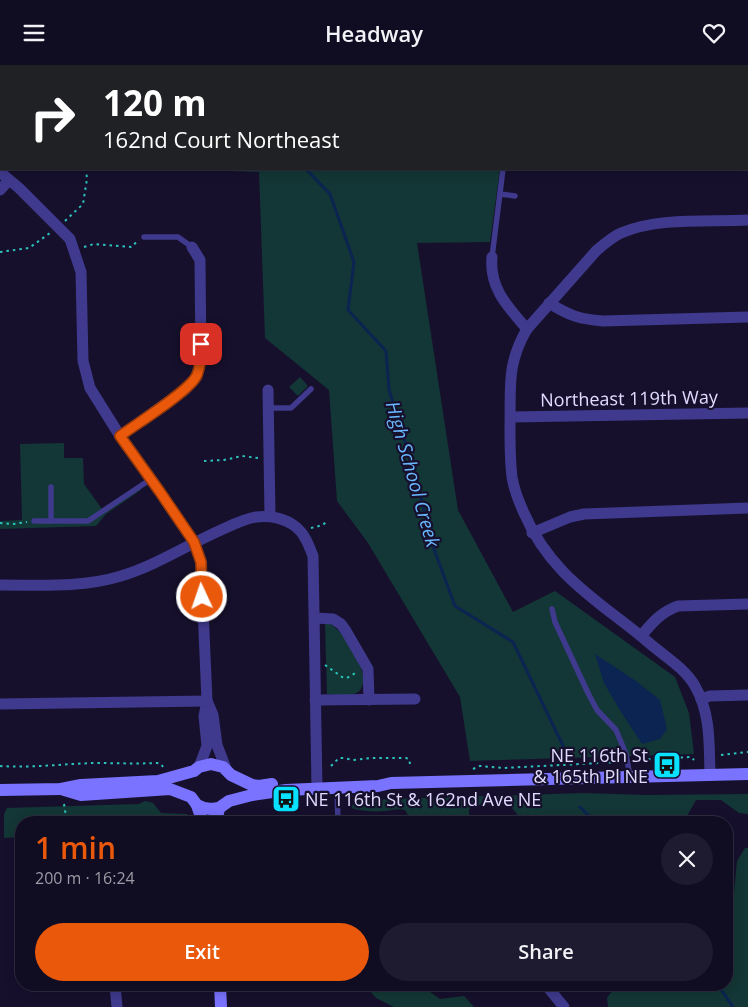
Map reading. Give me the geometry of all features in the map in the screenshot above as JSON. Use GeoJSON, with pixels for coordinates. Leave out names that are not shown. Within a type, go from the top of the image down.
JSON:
{"type":"FeatureCollection","features":[{"type":"Feature","properties":{"kind":"street"},"geometry":{"type":"LineString","coordinates":[[0,190],[4,176],[70,239],[81,272],[83,361],[90,388],[120,436],[194,542],[201,562],[207,701],[204,716],[206,746],[189,784],[200,816]]}},
{"type":"Feature","properties":{"kind":"street"},"geometry":{"type":"LineString","coordinates":[[710,775],[709,725],[701,699],[686,674],[579,588],[546,554],[532,533],[518,500],[512,479],[510,460],[510,377],[513,361],[527,329],[596,251],[609,240],[635,229],[669,223],[748,220]]}},
{"type":"Feature","properties":{"kind":"street"},"geometry":{"type":"LineString","coordinates":[[120,436],[186,389],[196,377],[201,361],[200,261],[192,247]]}},
{"type":"Feature","properties":{"kind":"street"},"geometry":{"type":"LineString","coordinates":[[492,257],[491,269],[495,285],[508,306],[527,329]]}},
{"type":"Feature","properties":{"kind":"street"},"geometry":{"type":"LineString","coordinates":[[549,303],[566,314],[583,320],[748,317]]}},
{"type":"Feature","properties":{"kind":"street"},"geometry":{"type":"LineString","coordinates":[[268,390],[270,517]]}},
{"type":"Feature","properties":{"kind":"street","name":"Northeast 119th Way"},"geometry":{"type":"LineString","coordinates":[[511,417],[748,413]]}},
{"type":"Feature","properties":{"kind":"street"},"geometry":{"type":"LineString","coordinates":[[532,533],[570,517],[584,514],[748,508]]}},
{"type":"Feature","properties":{"kind":"street"},"geometry":{"type":"LineString","coordinates":[[0,585],[95,583],[140,569],[194,542],[255,517],[280,519],[296,527],[306,539],[313,556],[317,784]]}},
{"type":"Feature","properties":{"kind":"street"},"geometry":{"type":"LineString","coordinates":[[641,636],[658,616],[667,610],[678,607],[748,604]]}},
{"type":"Feature","properties":{"kind":"street"},"geometry":{"type":"LineString","coordinates":[[315,618],[333,619],[341,624],[366,665],[369,681],[369,699]]}},
{"type":"Feature","properties":{"kind":"street"},"geometry":{"type":"LineString","coordinates":[[701,699],[710,696],[748,695]]}},
{"type":"Feature","properties":{"kind":"street"},"geometry":{"type":"LineString","coordinates":[[316,700],[415,699]]}},
{"type":"Feature","properties":{"kind":"street"},"geometry":{"type":"LineString","coordinates":[[0,704],[207,701]]}},
{"type":"Feature","properties":{"kind":"street"},"geometry":{"type":"LineString","coordinates":[[207,701],[213,715],[217,745],[234,784],[233,793],[224,804],[219,816]]}},
{"type":"Feature","properties":{"kind":"street"},"geometry":{"type":"LineString","coordinates":[[0,791],[61,789],[81,785],[158,781],[211,764],[223,767],[229,773],[259,786],[378,779],[391,783]]}},
{"type":"Feature","properties":{"kind":"street"},"geometry":{"type":"LineString","coordinates":[[61,789],[81,795],[170,789],[211,809],[252,795],[317,784],[337,787],[378,786],[391,783],[748,774]]}},
{"type":"Feature","properties":{"kind":"street"},"geometry":{"type":"LineString","coordinates":[[116,991],[117,1007]]}},
{"type":"Feature","properties":{"kind":"street"},"geometry":{"type":"LineString","coordinates":[[220,991],[221,1007]]}},
{"type":"Feature","properties":{"kind":"street"},"geometry":{"type":"LineString","coordinates":[[551,991],[564,1007]]}},
{"type":"Feature","properties":{"kind":"lane"},"geometry":{"type":"LineString","coordinates":[[492,257],[503,170]]}},
{"type":"Feature","properties":{"kind":"lane"},"geometry":{"type":"LineString","coordinates":[[500,194],[515,196]]}},
{"type":"Feature","properties":{"kind":"lane"},"geometry":{"type":"LineString","coordinates":[[141,237],[178,237],[192,247]]}},
{"type":"Feature","properties":{"kind":"lane"},"geometry":{"type":"LineString","coordinates":[[268,408],[291,408],[311,389]]}},
{"type":"Feature","properties":{"kind":"lane"},"geometry":{"type":"LineString","coordinates":[[34,521],[88,521],[151,479]]}},
{"type":"Feature","properties":{"kind":"lane"},"geometry":{"type":"LineString","coordinates":[[51,487],[51,521]]}},
{"type":"Feature","properties":{"kind":"lane"},"geometry":{"type":"LineString","coordinates":[[552,609],[555,622],[588,693],[597,710],[616,730],[626,754],[630,777]]}},
{"type":"Feature","properties":{"kind":"lane"},"geometry":{"type":"LineString","coordinates":[[337,787],[338,816]]}},
{"type":"Feature","properties":{"kind":"path"},"geometry":{"type":"LineString","coordinates":[[68,217],[83,204],[87,179],[86,170]]}},
{"type":"Feature","properties":{"kind":"path"},"geometry":{"type":"LineString","coordinates":[[0,252],[29,248],[51,232]]}},
{"type":"Feature","properties":{"kind":"path"},"geometry":{"type":"LineString","coordinates":[[84,247],[94,245],[132,247],[141,237]]}},
{"type":"Feature","properties":{"kind":"path"},"geometry":{"type":"LineString","coordinates":[[204,461],[224,460],[242,456],[262,459]]}},
{"type":"Feature","properties":{"kind":"path"},"geometry":{"type":"LineString","coordinates":[[0,523],[13,524],[34,521]]}},
{"type":"Feature","properties":{"kind":"path"},"geometry":{"type":"LineString","coordinates":[[311,528],[323,525],[326,522]]}},
{"type":"Feature","properties":{"kind":"path"},"geometry":{"type":"LineString","coordinates":[[325,665],[347,678],[366,665]]}},
{"type":"Feature","properties":{"kind":"path"},"geometry":{"type":"LineString","coordinates":[[720,755],[748,753]]}},
{"type":"Feature","properties":{"kind":"path"},"geometry":{"type":"LineString","coordinates":[[331,766],[339,758],[344,757],[353,761],[371,758],[406,758],[409,759],[410,764]]}},
{"type":"Feature","properties":{"kind":"path"},"geometry":{"type":"LineString","coordinates":[[631,760],[690,757],[694,759]]}},
{"type":"Feature","properties":{"kind":"path"},"geometry":{"type":"LineString","coordinates":[[474,769],[480,766],[512,767],[624,762]]}},
{"type":"Feature","properties":{"kind":"path"},"geometry":{"type":"LineString","coordinates":[[0,766],[18,768],[96,763],[157,763],[161,764],[164,773]]}},
{"type":"Feature","properties":{"kind":"path"},"geometry":{"type":"LineString","coordinates":[[64,804],[66,816]]}},
{"type":"Feature","properties":{"kind":"green space"},"geometry":{"type":"Polygon","coordinates":[[[206,170],[500,170],[490,242],[417,243],[458,510],[513,612],[555,591],[675,677],[689,713],[694,754],[470,761],[460,697],[368,543],[337,501],[329,390],[265,338],[259,172],[206,170]]]}},
{"type":"Feature","properties":{"kind":"green space"},"geometry":{"type":"Polygon","coordinates":[[[300,377],[308,386],[298,396],[289,387],[300,377]]]}},
{"type":"Feature","properties":{"kind":"green space"},"geometry":{"type":"Polygon","coordinates":[[[64,443],[64,458],[83,458],[84,484],[102,509],[138,486],[141,490],[106,514],[96,526],[0,529],[0,521],[22,520],[20,444],[64,443]]]}},
{"type":"Feature","properties":{"kind":"green space"},"geometry":{"type":"Polygon","coordinates":[[[328,623],[342,634],[360,666],[363,676],[362,686],[355,694],[327,694],[325,624],[328,623]]]}},
{"type":"Feature","properties":{"kind":"green space"},"geometry":{"type":"Polygon","coordinates":[[[583,793],[646,795],[748,794],[748,814],[739,813],[721,800],[696,800],[688,816],[519,816],[507,802],[484,803],[469,809],[469,816],[408,816],[405,810],[399,809],[372,811],[351,808],[354,802],[362,800],[583,793]]]}},
{"type":"Feature","properties":{"kind":"green space"},"geometry":{"type":"Polygon","coordinates":[[[145,801],[153,803],[161,813],[187,814],[188,816],[15,816],[15,837],[4,838],[4,814],[7,808],[139,804],[145,801]]]}},
{"type":"Feature","properties":{"kind":"green space"},"geometry":{"type":"Polygon","coordinates":[[[745,848],[748,848],[748,1007],[608,1007],[607,998],[612,991],[733,991],[733,903],[737,861],[745,848]]]}},
{"type":"Feature","properties":{"kind":"green space"},"geometry":{"type":"Polygon","coordinates":[[[370,991],[430,991],[440,999],[464,996],[474,1007],[394,1007],[376,998],[370,991]]]}},
{"type":"Feature","properties":{"kind":"water"},"geometry":{"type":"Polygon","coordinates":[[[595,654],[636,681],[660,700],[667,729],[660,739],[642,744],[604,683],[595,654]]]}},
{"type":"Feature","properties":{"kind":"waterway","name":"High School Creek"},"geometry":{"type":"LineString","coordinates":[[307,170],[330,194],[354,262],[348,310],[386,351],[389,390],[416,476],[431,541],[455,606],[513,642],[566,752],[569,762]]}},
{"type":"Feature","properties":{"kind":"waterway","name":"High School Creek"},"geometry":{"type":"LineString","coordinates":[[580,807],[589,816]]}},
{"type":"Feature","properties":{"kind":"waterway","name":"High School Creek"},"geometry":{"type":"LineString","coordinates":[[722,991],[733,1007]]}},
{"type":"Feature","properties":{"kind":"place","name":"NE 116th St & 165th Pl NE"},"geometry":{"type":"Point","coordinates":[667,765]}},
{"type":"Feature","properties":{"kind":"place","name":"NE 116th St & 162nd Ave NE"},"geometry":{"type":"Point","coordinates":[286,799]}},
{"type":"Feature","properties":{"kind":"route"},"geometry":{"type":"LineString","coordinates":[[201,344],[201,361],[196,377],[186,389],[120,436],[194,542],[201,562],[202,597]]}}]}
